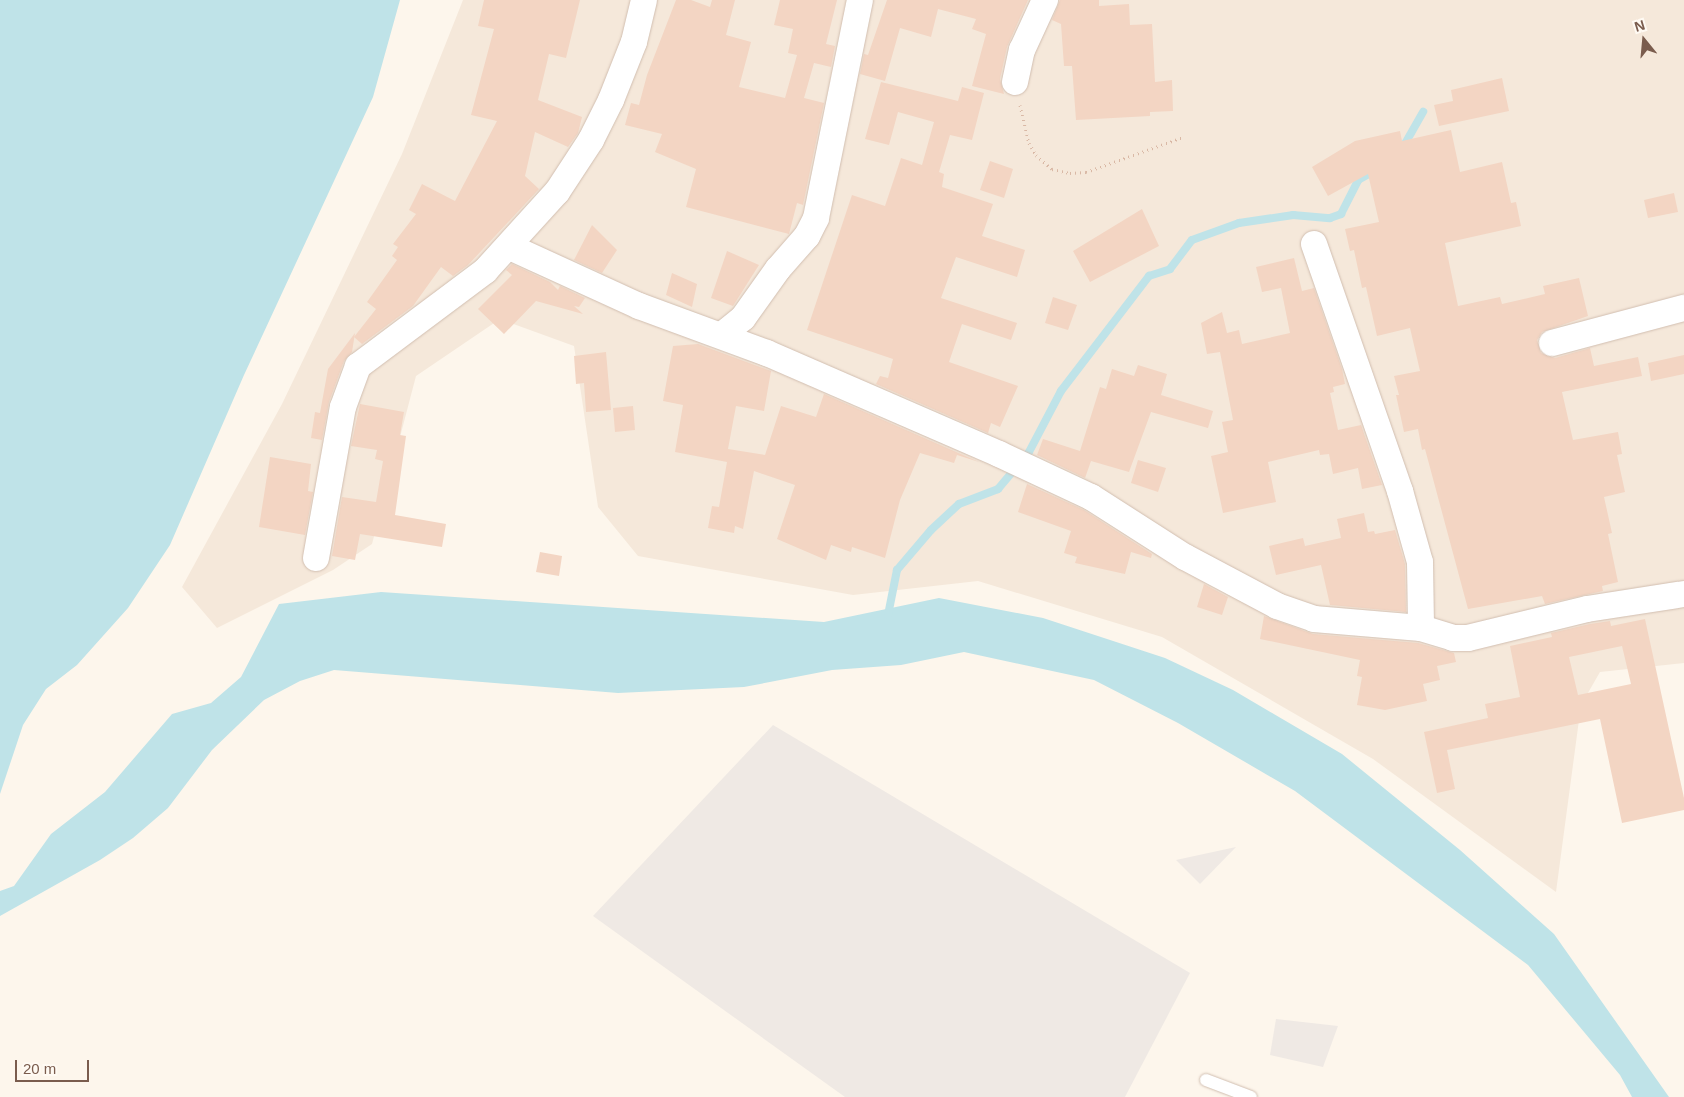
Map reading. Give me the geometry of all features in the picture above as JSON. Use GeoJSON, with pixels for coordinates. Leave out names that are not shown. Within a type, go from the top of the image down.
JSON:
{"type":"FeatureCollection","features":[{"type":"Feature","properties":{"kind":"street"},"geometry":{"type":"LineString","coordinates":[[316,558],[342,413],[351,378],[358,366],[468,284],[510,247],[556,192],[591,140],[634,42],[644,0]]}},
{"type":"Feature","properties":{"kind":"street"},"geometry":{"type":"LineString","coordinates":[[722,335],[743,318],[778,269],[806,236],[816,218],[860,0]]}},
{"type":"Feature","properties":{"kind":"street"},"geometry":{"type":"LineString","coordinates":[[1015,82],[1022,50],[1045,0]]}},
{"type":"Feature","properties":{"kind":"street"},"geometry":{"type":"LineString","coordinates":[[1314,244],[1400,491],[1420,562],[1421,628]]}},
{"type":"Feature","properties":{"kind":"street"},"geometry":{"type":"LineString","coordinates":[[510,247],[639,306],[722,335],[1091,497],[1185,557],[1277,606],[1314,619],[1421,628],[1453,638],[1468,638],[1586,610],[1684,594]]}},
{"type":"Feature","properties":{"kind":"street"},"geometry":{"type":"LineString","coordinates":[[1552,343],[1684,308]]}},
{"type":"Feature","properties":{"kind":"lane"},"geometry":{"type":"LineString","coordinates":[[1206,1080],[1251,1097]]}},
{"type":"Feature","properties":{"kind":"path"},"geometry":{"type":"LineString","coordinates":[[1015,82],[1029,143],[1036,155],[1052,169],[1070,174],[1086,172],[1183,138]]}},
{"type":"Feature","properties":{"kind":"shaded area"},"geometry":{"type":"Polygon","coordinates":[[[463,0],[1684,0],[1684,663],[1600,672],[1581,705],[1556,892],[1373,759],[1162,637],[978,581],[853,595],[638,556],[598,507],[574,346],[500,319],[416,376],[372,544],[333,570],[217,628],[182,587],[282,404],[402,154],[463,0]]]}},
{"type":"Feature","properties":{"kind":"shaded area"},"geometry":{"type":"Polygon","coordinates":[[[773,725],[1190,973],[1125,1097],[845,1097],[593,916],[773,725]]]}},
{"type":"Feature","properties":{"kind":"shaded area"},"geometry":{"type":"Polygon","coordinates":[[[1236,847],[1200,884],[1176,860],[1236,847]]]}},
{"type":"Feature","properties":{"kind":"shaded area"},"geometry":{"type":"Polygon","coordinates":[[[1276,1019],[1338,1026],[1323,1067],[1270,1055],[1276,1019]]]}},
{"type":"Feature","properties":{"kind":"water"},"geometry":{"type":"Polygon","coordinates":[[[0,0],[400,0],[373,97],[244,375],[170,545],[128,608],[77,665],[46,689],[23,725],[0,794],[0,0]]]}},
{"type":"Feature","properties":{"kind":"water"},"geometry":{"type":"Polygon","coordinates":[[[381,592],[824,622],[939,598],[1043,618],[1165,658],[1233,690],[1342,754],[1460,850],[1554,934],[1669,1097],[1632,1097],[1620,1075],[1528,965],[1295,791],[1178,723],[1094,680],[964,652],[901,665],[832,670],[744,687],[618,693],[334,670],[300,681],[264,700],[212,750],[168,808],[133,838],[100,860],[0,916],[0,891],[14,886],[51,834],[105,792],[172,714],[211,703],[241,677],[279,604],[381,592]]]}},
{"type":"Feature","properties":{"kind":"building"},"geometry":{"type":"Polygon","coordinates":[[[484,0],[580,0],[566,58],[549,54],[538,100],[582,117],[578,133],[568,147],[535,132],[525,176],[539,189],[468,265],[453,276],[441,267],[413,306],[362,344],[354,337],[376,309],[367,302],[397,260],[392,256],[398,247],[393,244],[416,214],[409,210],[422,184],[455,201],[497,121],[471,115],[494,29],[478,26],[484,0]]]}},
{"type":"Feature","properties":{"kind":"building"},"geometry":{"type":"Polygon","coordinates":[[[676,0],[691,0],[710,7],[712,0],[735,0],[726,35],[751,42],[739,87],[785,98],[797,55],[788,53],[793,29],[774,25],[780,0],[837,0],[826,44],[835,46],[831,67],[814,63],[804,98],[824,103],[803,205],[797,203],[789,234],[686,207],[696,169],[655,152],[662,134],[625,125],[631,103],[639,105],[647,75],[676,0]]]}},
{"type":"Feature","properties":{"kind":"building"},"geometry":{"type":"Polygon","coordinates":[[[887,0],[1028,0],[1007,47],[1000,79],[1004,94],[972,86],[986,34],[972,29],[976,19],[938,9],[931,37],[900,28],[885,81],[860,74],[864,54],[868,55],[887,0]]]}},
{"type":"Feature","properties":{"kind":"building"},"geometry":{"type":"Polygon","coordinates":[[[1060,0],[1099,0],[1099,6],[1129,4],[1130,25],[1152,24],[1155,82],[1172,80],[1173,111],[1150,112],[1150,116],[1076,120],[1072,66],[1064,66],[1061,24],[1052,20],[1060,0]]]}},
{"type":"Feature","properties":{"kind":"building"},"geometry":{"type":"Polygon","coordinates":[[[1502,78],[1509,111],[1439,126],[1434,105],[1453,101],[1451,90],[1502,78]]]}},
{"type":"Feature","properties":{"kind":"building"},"geometry":{"type":"Polygon","coordinates":[[[881,82],[958,101],[962,87],[984,93],[972,140],[950,135],[939,172],[944,174],[942,187],[993,204],[982,236],[1025,250],[1017,277],[956,257],[941,298],[1017,323],[1011,340],[962,324],[949,362],[1018,386],[1000,427],[991,423],[988,433],[876,384],[880,376],[888,378],[893,359],[807,330],[852,195],[885,206],[901,158],[922,165],[934,122],[898,112],[889,145],[865,139],[881,82]]]}},
{"type":"Feature","properties":{"kind":"building"},"geometry":{"type":"Polygon","coordinates":[[[1451,130],[1460,172],[1502,162],[1511,203],[1516,202],[1521,226],[1445,243],[1458,306],[1500,297],[1502,304],[1545,294],[1543,286],[1579,278],[1588,316],[1542,332],[1537,340],[1541,353],[1555,358],[1590,348],[1594,366],[1638,357],[1642,376],[1562,392],[1573,440],[1618,432],[1622,454],[1617,455],[1625,492],[1604,497],[1612,533],[1608,534],[1618,582],[1602,586],[1603,591],[1545,604],[1542,596],[1468,609],[1425,449],[1422,450],[1418,429],[1404,432],[1396,395],[1399,395],[1394,376],[1420,371],[1410,328],[1377,336],[1366,287],[1362,288],[1354,250],[1350,251],[1345,229],[1379,222],[1368,174],[1328,196],[1312,167],[1355,141],[1400,131],[1402,141],[1451,130]]]}},
{"type":"Feature","properties":{"kind":"building"},"geometry":{"type":"Polygon","coordinates":[[[990,161],[1013,169],[1004,198],[980,190],[990,161]]]}},
{"type":"Feature","properties":{"kind":"building"},"geometry":{"type":"Polygon","coordinates":[[[1674,193],[1678,212],[1648,218],[1644,200],[1674,193]]]}},
{"type":"Feature","properties":{"kind":"building"},"geometry":{"type":"Polygon","coordinates":[[[1142,209],[1159,246],[1090,282],[1073,251],[1142,209]]]}},
{"type":"Feature","properties":{"kind":"building"},"geometry":{"type":"Polygon","coordinates":[[[592,225],[617,250],[602,273],[574,260],[592,225]]]}},
{"type":"Feature","properties":{"kind":"building"},"geometry":{"type":"Polygon","coordinates":[[[727,251],[759,265],[733,306],[711,298],[727,251]]]}},
{"type":"Feature","properties":{"kind":"building"},"geometry":{"type":"Polygon","coordinates":[[[1294,258],[1302,291],[1314,288],[1342,369],[1345,384],[1333,387],[1334,392],[1330,393],[1338,430],[1361,425],[1382,485],[1362,489],[1358,468],[1333,474],[1329,454],[1320,455],[1319,450],[1268,462],[1276,502],[1223,513],[1211,456],[1228,452],[1222,422],[1233,420],[1220,352],[1207,354],[1201,323],[1222,312],[1227,333],[1239,330],[1242,344],[1290,333],[1281,288],[1262,292],[1256,267],[1294,258]]]}},
{"type":"Feature","properties":{"kind":"building"},"geometry":{"type":"Polygon","coordinates":[[[512,264],[550,282],[558,290],[560,286],[585,298],[579,307],[574,306],[583,314],[536,301],[504,334],[478,309],[512,275],[506,270],[512,264]]]}},
{"type":"Feature","properties":{"kind":"building"},"geometry":{"type":"Polygon","coordinates":[[[672,273],[697,284],[692,307],[666,295],[672,273]]]}},
{"type":"Feature","properties":{"kind":"building"},"geometry":{"type":"Polygon","coordinates":[[[1053,297],[1077,305],[1068,330],[1045,323],[1053,297]]]}},
{"type":"Feature","properties":{"kind":"building"},"geometry":{"type":"Polygon","coordinates":[[[355,333],[352,352],[344,361],[329,402],[322,440],[311,438],[315,412],[320,413],[328,369],[355,333]]]}},
{"type":"Feature","properties":{"kind":"building"},"geometry":{"type":"Polygon","coordinates":[[[698,344],[771,371],[764,411],[736,406],[728,449],[765,455],[781,406],[816,417],[824,394],[979,462],[957,455],[954,463],[920,453],[900,500],[885,558],[852,547],[851,552],[831,545],[826,560],[777,539],[795,485],[754,471],[743,529],[735,526],[734,533],[708,528],[712,506],[719,507],[727,462],[675,452],[683,405],[663,401],[673,346],[698,344]]]}},
{"type":"Feature","properties":{"kind":"building"},"geometry":{"type":"Polygon","coordinates":[[[606,352],[611,410],[586,412],[584,383],[576,384],[574,356],[606,352]]]}},
{"type":"Feature","properties":{"kind":"building"},"geometry":{"type":"Polygon","coordinates":[[[1684,355],[1684,374],[1651,381],[1648,363],[1684,355]]]}},
{"type":"Feature","properties":{"kind":"building"},"geometry":{"type":"Polygon","coordinates":[[[1138,365],[1167,374],[1161,395],[1213,411],[1208,428],[1151,412],[1129,472],[1091,461],[1085,478],[1037,455],[1043,439],[1080,451],[1100,387],[1106,389],[1112,369],[1134,376],[1138,365]]]}},
{"type":"Feature","properties":{"kind":"building"},"geometry":{"type":"Polygon","coordinates":[[[360,404],[404,412],[400,435],[406,436],[395,515],[446,524],[442,547],[360,534],[355,560],[332,556],[342,497],[376,502],[383,461],[375,459],[377,450],[351,446],[360,404]]]}},
{"type":"Feature","properties":{"kind":"building"},"geometry":{"type":"Polygon","coordinates":[[[633,406],[635,430],[615,432],[613,408],[633,406]]]}},
{"type":"Feature","properties":{"kind":"building"},"geometry":{"type":"Polygon","coordinates":[[[270,457],[311,464],[308,491],[313,492],[305,535],[259,527],[270,457]]]}},
{"type":"Feature","properties":{"kind":"building"},"geometry":{"type":"Polygon","coordinates":[[[1138,460],[1166,468],[1158,492],[1131,483],[1138,460]]]}},
{"type":"Feature","properties":{"kind":"building"},"geometry":{"type":"Polygon","coordinates":[[[1027,484],[1084,510],[1152,554],[1151,558],[1131,552],[1125,574],[1075,563],[1077,557],[1064,553],[1071,531],[1018,512],[1027,484]]]}},
{"type":"Feature","properties":{"kind":"building"},"geometry":{"type":"Polygon","coordinates":[[[1364,513],[1368,532],[1374,531],[1375,534],[1395,530],[1405,564],[1406,612],[1330,605],[1321,565],[1276,575],[1269,546],[1303,538],[1305,546],[1341,538],[1337,519],[1364,513]]]}},
{"type":"Feature","properties":{"kind":"building"},"geometry":{"type":"Polygon","coordinates":[[[540,552],[562,556],[559,576],[536,572],[540,552]]]}},
{"type":"Feature","properties":{"kind":"building"},"geometry":{"type":"Polygon","coordinates":[[[1204,584],[1228,597],[1222,615],[1197,607],[1204,584]]]}},
{"type":"Feature","properties":{"kind":"building"},"geometry":{"type":"Polygon","coordinates":[[[1264,616],[1313,634],[1418,643],[1454,653],[1456,662],[1437,666],[1440,680],[1423,684],[1427,701],[1385,710],[1357,705],[1362,677],[1357,676],[1360,660],[1260,639],[1264,616]]]}},
{"type":"Feature","properties":{"kind":"building"},"geometry":{"type":"Polygon","coordinates":[[[1645,619],[1684,798],[1684,810],[1622,823],[1600,719],[1447,750],[1455,789],[1437,793],[1424,732],[1488,718],[1485,704],[1520,697],[1510,646],[1552,637],[1551,633],[1590,624],[1610,621],[1611,626],[1645,619]],[[1622,646],[1569,657],[1578,695],[1631,684],[1622,646]]]}},
{"type":"Feature","properties":{"kind":"waterway"},"geometry":{"type":"LineString","coordinates":[[1402,149],[1423,112]]}},
{"type":"Feature","properties":{"kind":"waterway"},"geometry":{"type":"LineString","coordinates":[[888,615],[897,570],[931,530],[959,504],[998,489],[1029,452],[1061,391],[1149,276],[1170,269],[1192,240],[1239,223],[1293,215],[1330,218],[1341,214],[1358,180],[1376,170]]}}]}
